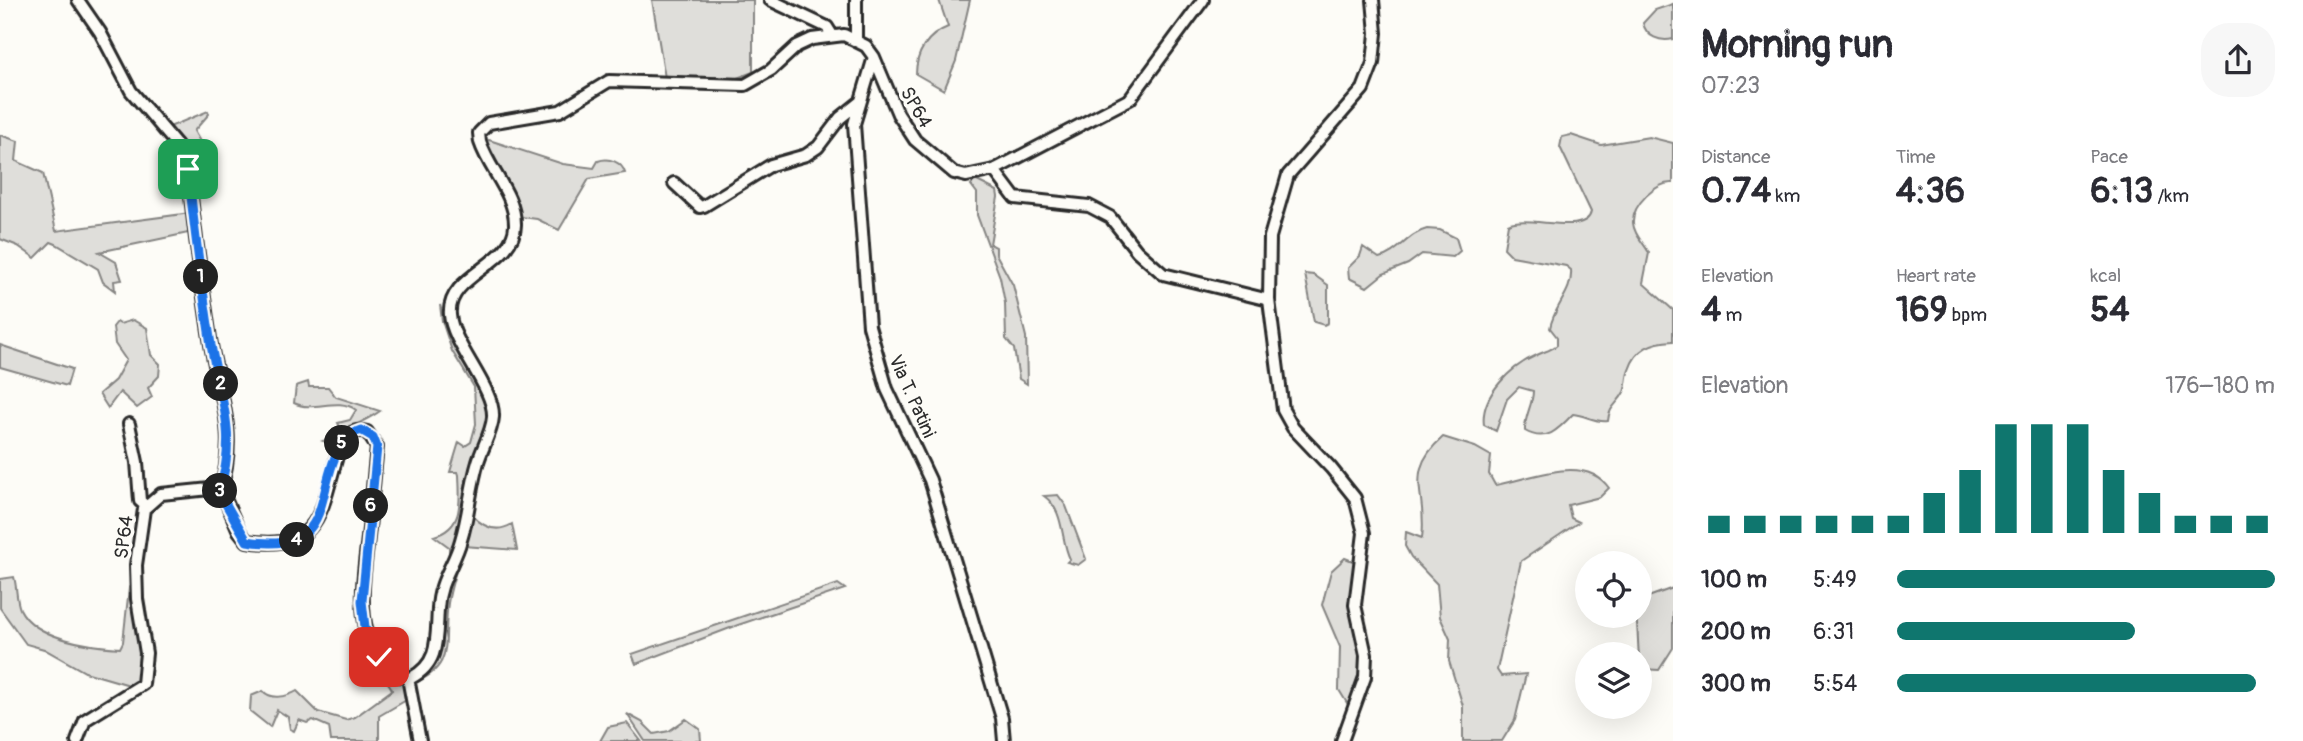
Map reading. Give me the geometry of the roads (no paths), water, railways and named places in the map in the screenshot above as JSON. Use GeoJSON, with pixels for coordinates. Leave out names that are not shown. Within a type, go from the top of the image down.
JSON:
{"type":"FeatureCollection","features":[{"type":"Feature","properties":{"kind":"street"},"geometry":{"type":"LineString","coordinates":[[78,0],[100,32],[131,91],[177,145],[188,169],[212,348],[225,400],[230,454],[219,492],[247,541],[269,545],[294,542],[310,531],[346,436],[361,430],[373,437],[377,447],[362,601],[368,638],[387,669],[393,675],[408,678],[421,673],[435,652],[440,590],[461,543],[477,464],[494,416],[450,316],[452,300],[463,286],[509,245],[516,228],[509,200],[482,149],[480,133],[489,123],[560,111],[608,81],[745,85],[771,70],[797,46],[832,35],[856,39],[856,0]]}},
{"type":"Feature","properties":{"kind":"street"},"geometry":{"type":"LineString","coordinates":[[770,0],[827,27],[832,35]]}},
{"type":"Feature","properties":{"kind":"street","name":"SP64"},"geometry":{"type":"LineString","coordinates":[[856,39],[874,57],[898,114],[915,140],[954,173],[966,176],[994,170],[1130,99],[1203,0]]}},
{"type":"Feature","properties":{"kind":"street"},"geometry":{"type":"LineString","coordinates":[[1342,741],[1365,677],[1366,655],[1355,605],[1364,533],[1355,498],[1293,428],[1283,410],[1269,300],[1270,237],[1280,195],[1288,175],[1363,89],[1373,63],[1376,33],[1373,0]]}},
{"type":"Feature","properties":{"kind":"street","name":"Via T. Patini"},"geometry":{"type":"LineString","coordinates":[[874,57],[854,124],[869,326],[878,367],[930,480],[1002,718],[1004,741]]}},
{"type":"Feature","properties":{"kind":"street"},"geometry":{"type":"LineString","coordinates":[[674,183],[700,208],[771,165],[806,155],[818,147],[840,118],[860,103]]}},
{"type":"Feature","properties":{"kind":"street"},"geometry":{"type":"LineString","coordinates":[[994,170],[1015,198],[1089,206],[1111,217],[1137,251],[1163,274],[1269,300]]}},
{"type":"Feature","properties":{"kind":"street"},"geometry":{"type":"LineString","coordinates":[[129,424],[137,462],[140,501],[146,506]]}},
{"type":"Feature","properties":{"kind":"street","name":"SP64"},"geometry":{"type":"LineString","coordinates":[[77,741],[85,720],[143,684],[147,660],[137,599],[136,565],[141,517],[146,506],[152,499],[172,491],[202,488],[219,492]]}},
{"type":"Feature","properties":{"kind":"street"},"geometry":{"type":"LineString","coordinates":[[408,678],[420,741]]}}]}
